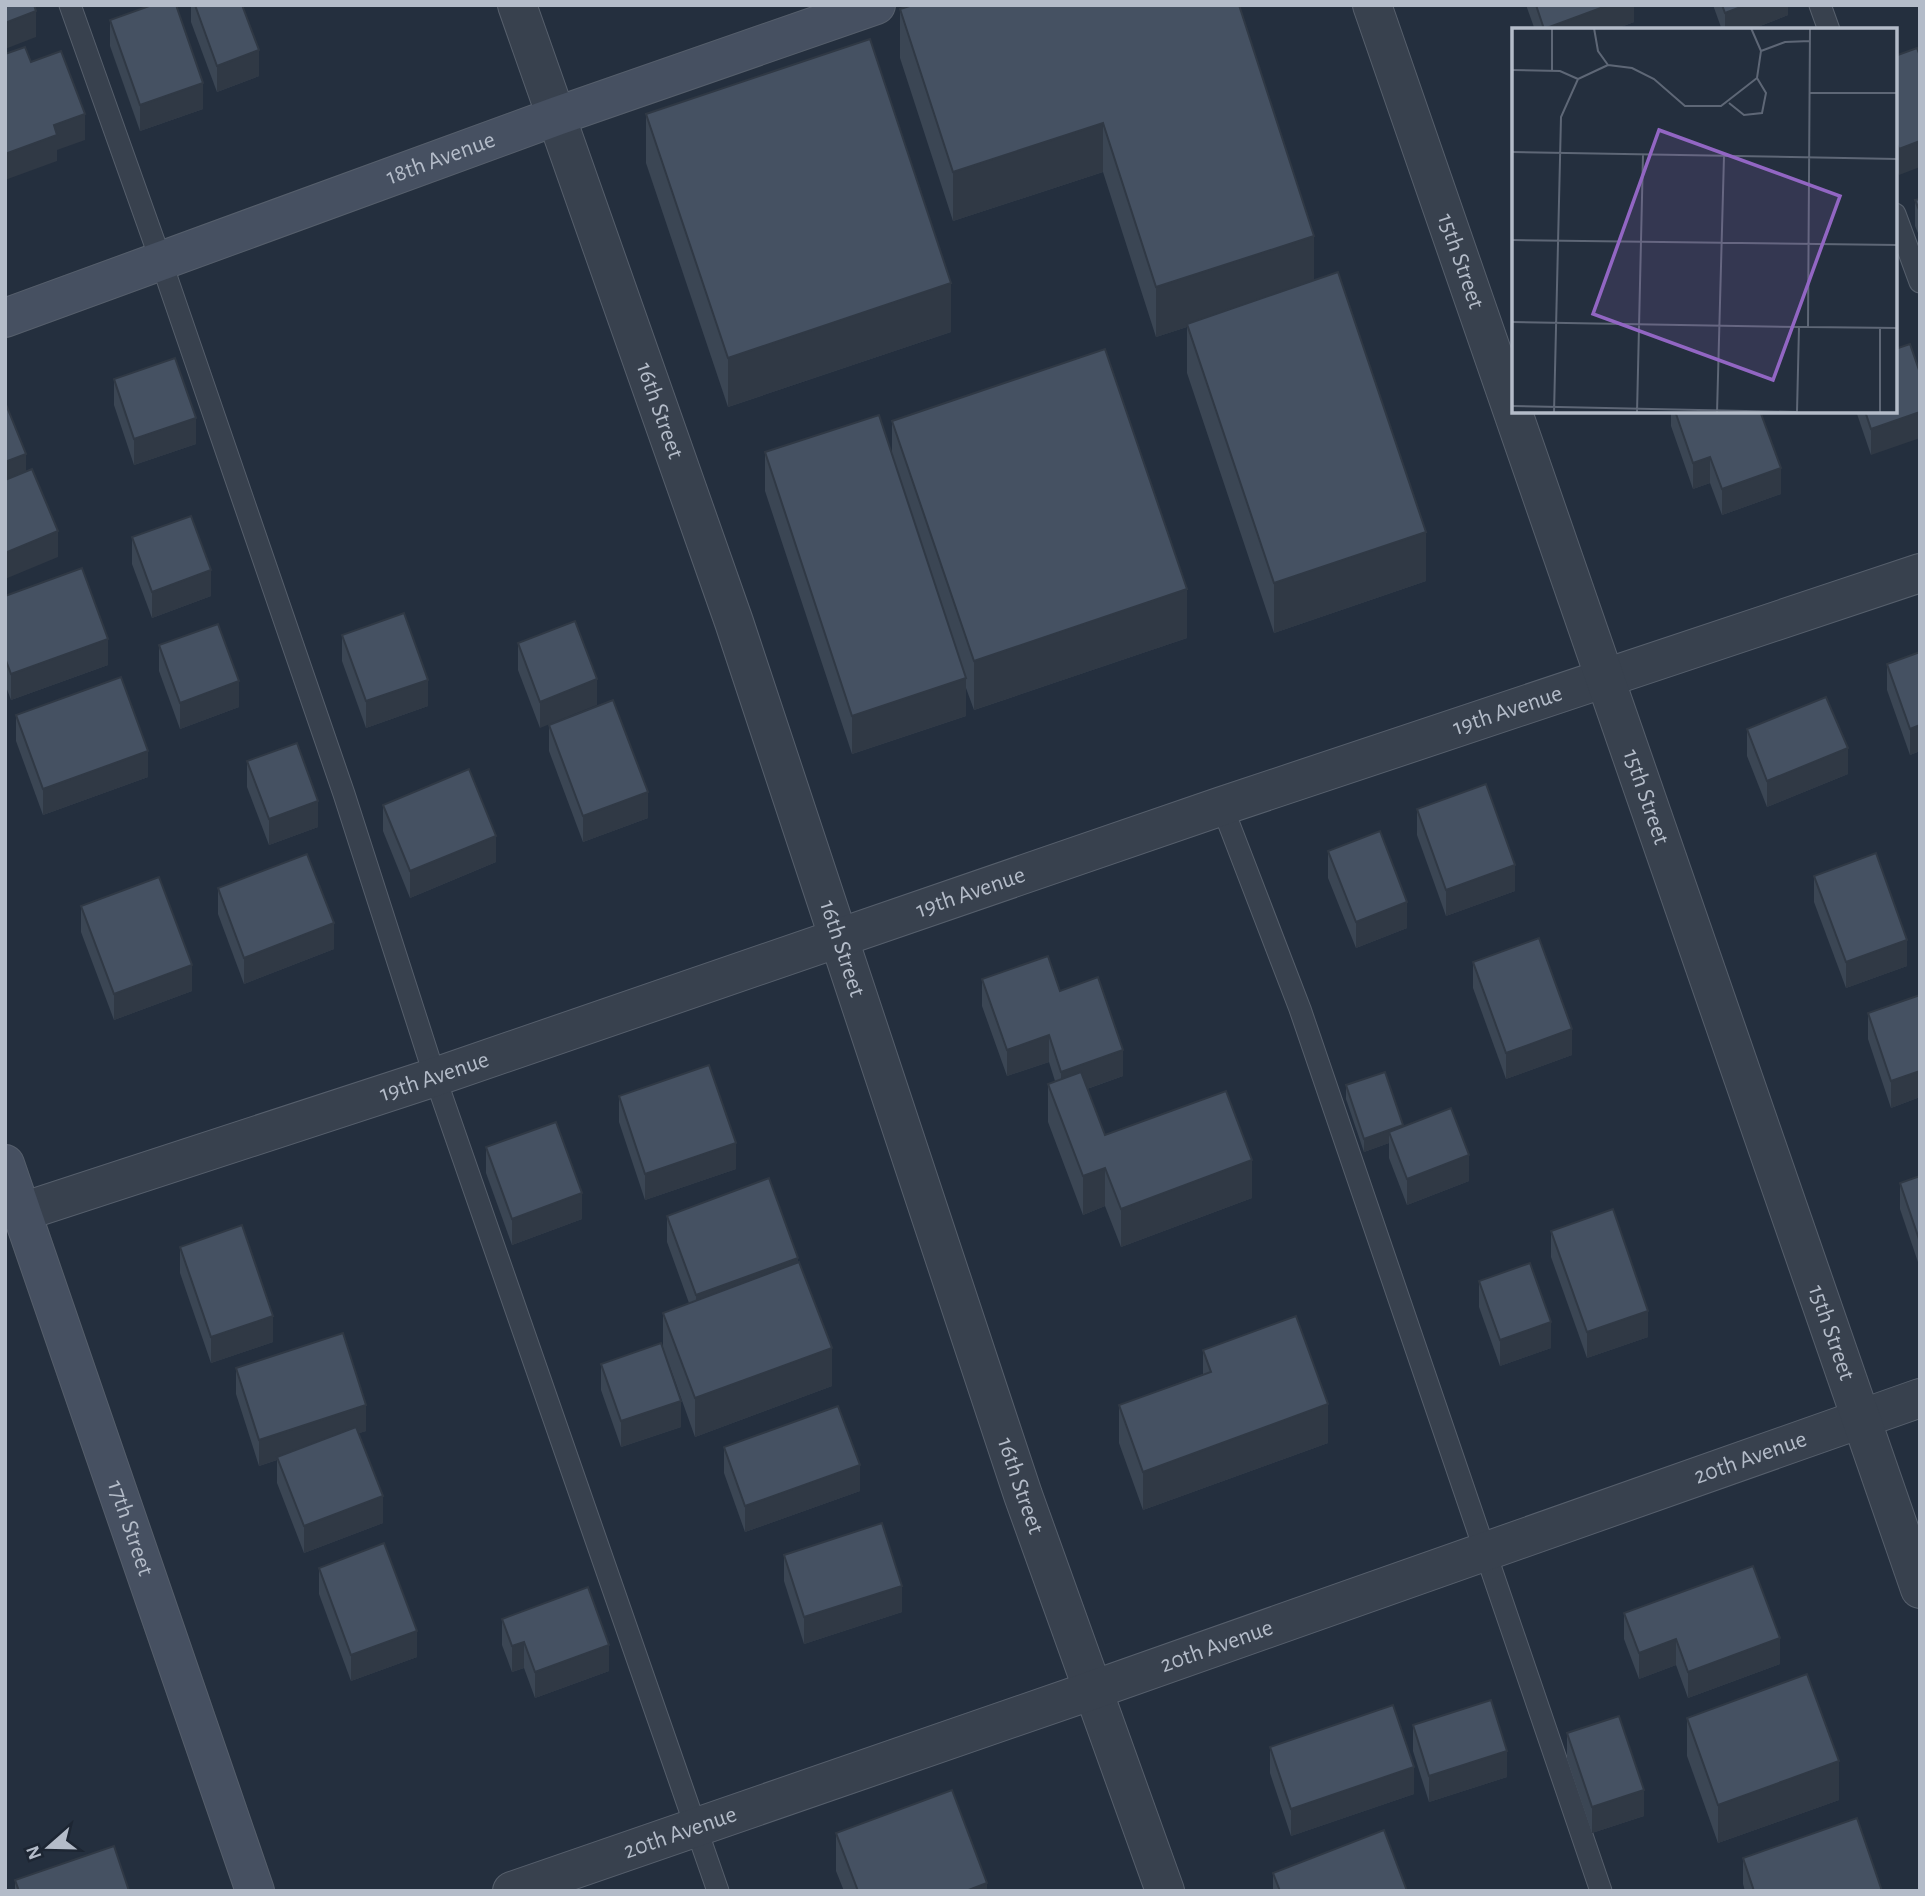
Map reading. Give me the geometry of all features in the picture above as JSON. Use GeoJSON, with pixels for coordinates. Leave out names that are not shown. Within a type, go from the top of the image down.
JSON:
{"type":"FeatureCollection","features":[{"type":"Feature","properties":{"kind":"main road","name":"18th Avenue"},"geometry":{"type":"LineString","coordinates":[[5,318],[557,116],[876,5]]}},
{"type":"Feature","properties":{"kind":"main road","name":"17th Street"},"geometry":{"type":"LineString","coordinates":[[5,1164],[255,1891]]}},
{"type":"Feature","properties":{"kind":"street","name":"16th Street"},"geometry":{"type":"LineString","coordinates":[[517,5],[734,622],[1023,1495],[1165,1891]]}},
{"type":"Feature","properties":{"kind":"street","name":"15th Street"},"geometry":{"type":"LineString","coordinates":[[1372,5],[1512,411]]}},
{"type":"Feature","properties":{"kind":"street","name":"15th Street"},"geometry":{"type":"LineString","coordinates":[[1513,413],[1920,1589]]}},
{"type":"Feature","properties":{"kind":"street","name":"19th Avenue"},"geometry":{"type":"LineString","coordinates":[[22,1212],[435,1077],[1222,806],[1920,573]]}},
{"type":"Feature","properties":{"kind":"street","name":"20th Avenue"},"geometry":{"type":"LineString","coordinates":[[512,1891],[1093,1690],[1920,1398]]}},
{"type":"Feature","properties":{"kind":"lane"},"geometry":{"type":"LineString","coordinates":[[70,5],[344,794],[435,1077],[718,1891]]}},
{"type":"Feature","properties":{"kind":"lane"},"geometry":{"type":"LineString","coordinates":[[1820,5],[1828,28]]}},
{"type":"Feature","properties":{"kind":"lane"},"geometry":{"type":"LineString","coordinates":[[1897,219],[1920,282]]}},
{"type":"Feature","properties":{"kind":"lane"},"geometry":{"type":"LineString","coordinates":[[1222,806],[1300,1009],[1601,1891]]}},
{"type":"Feature","properties":{"kind":"building"},"geometry":{"type":"Polygon","coordinates":[[[5,5],[34,5],[36,11],[5,23],[5,5]]]}},
{"type":"Feature","properties":{"kind":"building"},"geometry":{"type":"Polygon","coordinates":[[[152,5],[176,5],[203,83],[140,105],[110,20],[152,5]]]}},
{"type":"Feature","properties":{"kind":"building"},"geometry":{"type":"Polygon","coordinates":[[[195,5],[242,5],[259,50],[217,66],[195,5]]]}},
{"type":"Feature","properties":{"kind":"building"},"geometry":{"type":"Polygon","coordinates":[[[913,5],[1239,5],[1314,236],[1156,287],[1103,123],[953,172],[900,9],[913,5]]]}},
{"type":"Feature","properties":{"kind":"building"},"geometry":{"type":"Polygon","coordinates":[[[1536,5],[1609,5],[1547,28],[1544,28],[1536,5]]]}},
{"type":"Feature","properties":{"kind":"building"},"geometry":{"type":"Polygon","coordinates":[[[1722,5],[1746,5],[1725,13],[1722,5]]]}},
{"type":"Feature","properties":{"kind":"building"},"geometry":{"type":"Polygon","coordinates":[[[870,39],[951,283],[728,358],[646,114],[870,39]]]}},
{"type":"Feature","properties":{"kind":"building"},"geometry":{"type":"Polygon","coordinates":[[[25,47],[31,62],[61,51],[85,114],[54,125],[57,135],[5,154],[5,54],[25,47]]]}},
{"type":"Feature","properties":{"kind":"building"},"geometry":{"type":"Polygon","coordinates":[[[1917,48],[1920,56],[1920,141],[1899,149],[1897,144],[1897,55],[1917,48]]]}},
{"type":"Feature","properties":{"kind":"building"},"geometry":{"type":"Polygon","coordinates":[[[1920,199],[1920,212],[1915,200],[1920,199]]]}},
{"type":"Feature","properties":{"kind":"building"},"geometry":{"type":"Polygon","coordinates":[[[1338,272],[1426,532],[1274,583],[1187,324],[1338,272]]]}},
{"type":"Feature","properties":{"kind":"building"},"geometry":{"type":"Polygon","coordinates":[[[1910,344],[1920,373],[1920,412],[1871,429],[1866,413],[1897,413],[1897,348],[1910,344]]]}},
{"type":"Feature","properties":{"kind":"building"},"geometry":{"type":"Polygon","coordinates":[[[1105,349],[1187,589],[974,661],[892,421],[1105,349]]]}},
{"type":"Feature","properties":{"kind":"building"},"geometry":{"type":"Polygon","coordinates":[[[175,358],[196,418],[134,439],[114,379],[175,358]]]}},
{"type":"Feature","properties":{"kind":"building"},"geometry":{"type":"Polygon","coordinates":[[[5,402],[26,454],[5,462],[5,402]]]}},
{"type":"Feature","properties":{"kind":"building"},"geometry":{"type":"Polygon","coordinates":[[[1676,413],[1761,413],[1781,468],[1722,489],[1710,457],[1693,463],[1676,413]]]}},
{"type":"Feature","properties":{"kind":"building"},"geometry":{"type":"Polygon","coordinates":[[[879,415],[966,678],[852,716],[765,452],[879,415]]]}},
{"type":"Feature","properties":{"kind":"building"},"geometry":{"type":"Polygon","coordinates":[[[32,469],[58,531],[5,553],[5,480],[32,469]]]}},
{"type":"Feature","properties":{"kind":"building"},"geometry":{"type":"Polygon","coordinates":[[[191,516],[211,570],[152,592],[132,537],[191,516]]]}},
{"type":"Feature","properties":{"kind":"building"},"geometry":{"type":"Polygon","coordinates":[[[82,568],[108,639],[11,674],[5,658],[5,596],[82,568]]]}},
{"type":"Feature","properties":{"kind":"building"},"geometry":{"type":"Polygon","coordinates":[[[404,613],[428,680],[366,701],[342,635],[404,613]]]}},
{"type":"Feature","properties":{"kind":"building"},"geometry":{"type":"Polygon","coordinates":[[[575,621],[597,679],[540,702],[518,643],[575,621]]]}},
{"type":"Feature","properties":{"kind":"building"},"geometry":{"type":"Polygon","coordinates":[[[218,624],[239,681],[180,703],[159,645],[218,624]]]}},
{"type":"Feature","properties":{"kind":"building"},"geometry":{"type":"Polygon","coordinates":[[[1920,652],[1920,725],[1910,729],[1887,664],[1920,652]]]}},
{"type":"Feature","properties":{"kind":"building"},"geometry":{"type":"Polygon","coordinates":[[[121,677],[148,751],[43,789],[16,715],[121,677]]]}},
{"type":"Feature","properties":{"kind":"building"},"geometry":{"type":"Polygon","coordinates":[[[1826,697],[1848,748],[1767,781],[1747,729],[1826,697]]]}},
{"type":"Feature","properties":{"kind":"building"},"geometry":{"type":"Polygon","coordinates":[[[613,700],[648,792],[583,816],[549,725],[613,700]]]}},
{"type":"Feature","properties":{"kind":"building"},"geometry":{"type":"Polygon","coordinates":[[[297,743],[318,801],[269,819],[247,761],[297,743]]]}},
{"type":"Feature","properties":{"kind":"building"},"geometry":{"type":"Polygon","coordinates":[[[469,769],[496,836],[410,871],[383,805],[469,769]]]}},
{"type":"Feature","properties":{"kind":"building"},"geometry":{"type":"Polygon","coordinates":[[[1486,784],[1515,865],[1446,890],[1417,809],[1486,784]]]}},
{"type":"Feature","properties":{"kind":"building"},"geometry":{"type":"Polygon","coordinates":[[[1380,831],[1407,902],[1356,922],[1328,851],[1380,831]]]}},
{"type":"Feature","properties":{"kind":"building"},"geometry":{"type":"Polygon","coordinates":[[[1876,853],[1907,940],[1846,962],[1814,876],[1876,853]]]}},
{"type":"Feature","properties":{"kind":"building"},"geometry":{"type":"Polygon","coordinates":[[[307,854],[334,923],[244,958],[218,888],[307,854]]]}},
{"type":"Feature","properties":{"kind":"building"},"geometry":{"type":"Polygon","coordinates":[[[159,877],[192,965],[114,994],[81,906],[159,877]]]}},
{"type":"Feature","properties":{"kind":"building"},"geometry":{"type":"Polygon","coordinates":[[[1539,938],[1572,1029],[1506,1053],[1473,962],[1539,938]]]}},
{"type":"Feature","properties":{"kind":"building"},"geometry":{"type":"Polygon","coordinates":[[[1048,956],[1060,991],[1098,977],[1123,1050],[1061,1072],[1049,1035],[1007,1050],[982,979],[1048,956]]]}},
{"type":"Feature","properties":{"kind":"building"},"geometry":{"type":"Polygon","coordinates":[[[1920,995],[1920,1071],[1891,1081],[1868,1013],[1920,995]]]}},
{"type":"Feature","properties":{"kind":"building"},"geometry":{"type":"Polygon","coordinates":[[[709,1065],[736,1143],[645,1174],[619,1096],[709,1065]]]}},
{"type":"Feature","properties":{"kind":"building"},"geometry":{"type":"Polygon","coordinates":[[[1081,1072],[1105,1135],[1226,1091],[1252,1160],[1121,1209],[1105,1168],[1083,1176],[1048,1084],[1081,1072]]]}},
{"type":"Feature","properties":{"kind":"building"},"geometry":{"type":"Polygon","coordinates":[[[1385,1072],[1403,1125],[1364,1139],[1346,1085],[1385,1072]]]}},
{"type":"Feature","properties":{"kind":"building"},"geometry":{"type":"Polygon","coordinates":[[[1451,1108],[1469,1155],[1407,1179],[1389,1132],[1451,1108]]]}},
{"type":"Feature","properties":{"kind":"building"},"geometry":{"type":"Polygon","coordinates":[[[556,1122],[582,1193],[512,1219],[486,1147],[556,1122]]]}},
{"type":"Feature","properties":{"kind":"building"},"geometry":{"type":"Polygon","coordinates":[[[1920,1176],[1920,1242],[1900,1183],[1920,1176]]]}},
{"type":"Feature","properties":{"kind":"building"},"geometry":{"type":"Polygon","coordinates":[[[769,1178],[798,1258],[696,1295],[667,1216],[769,1178]]]}},
{"type":"Feature","properties":{"kind":"building"},"geometry":{"type":"Polygon","coordinates":[[[1613,1209],[1648,1311],[1587,1332],[1551,1231],[1613,1209]]]}},
{"type":"Feature","properties":{"kind":"building"},"geometry":{"type":"Polygon","coordinates":[[[242,1225],[273,1316],[211,1337],[180,1247],[242,1225]]]}},
{"type":"Feature","properties":{"kind":"building"},"geometry":{"type":"Polygon","coordinates":[[[799,1262],[832,1348],[695,1398],[663,1313],[799,1262]]]}},
{"type":"Feature","properties":{"kind":"building"},"geometry":{"type":"Polygon","coordinates":[[[1530,1263],[1551,1322],[1500,1340],[1479,1281],[1530,1263]]]}},
{"type":"Feature","properties":{"kind":"building"},"geometry":{"type":"Polygon","coordinates":[[[1296,1316],[1328,1404],[1143,1472],[1119,1405],[1211,1372],[1203,1350],[1296,1316]]]}},
{"type":"Feature","properties":{"kind":"building"},"geometry":{"type":"Polygon","coordinates":[[[343,1333],[366,1405],[259,1440],[236,1368],[343,1333]]]}},
{"type":"Feature","properties":{"kind":"building"},"geometry":{"type":"Polygon","coordinates":[[[661,1343],[681,1401],[621,1421],[601,1364],[661,1343]]]}},
{"type":"Feature","properties":{"kind":"building"},"geometry":{"type":"Polygon","coordinates":[[[838,1406],[860,1465],[745,1506],[724,1447],[838,1406]]]}},
{"type":"Feature","properties":{"kind":"building"},"geometry":{"type":"Polygon","coordinates":[[[356,1427],[383,1496],[304,1526],[277,1457],[356,1427]]]}},
{"type":"Feature","properties":{"kind":"building"},"geometry":{"type":"Polygon","coordinates":[[[882,1523],[902,1586],[804,1617],[784,1555],[882,1523]]]}},
{"type":"Feature","properties":{"kind":"building"},"geometry":{"type":"Polygon","coordinates":[[[384,1543],[417,1631],[351,1655],[319,1568],[384,1543]]]}},
{"type":"Feature","properties":{"kind":"building"},"geometry":{"type":"Polygon","coordinates":[[[1753,1566],[1780,1638],[1688,1672],[1676,1639],[1639,1653],[1624,1613],[1753,1566]]]}},
{"type":"Feature","properties":{"kind":"building"},"geometry":{"type":"Polygon","coordinates":[[[588,1587],[609,1645],[535,1672],[524,1642],[512,1646],[502,1619],[588,1587]]]}},
{"type":"Feature","properties":{"kind":"building"},"geometry":{"type":"Polygon","coordinates":[[[1807,1674],[1839,1761],[1718,1805],[1687,1718],[1807,1674]]]}},
{"type":"Feature","properties":{"kind":"building"},"geometry":{"type":"Polygon","coordinates":[[[1491,1700],[1507,1751],[1429,1776],[1413,1725],[1491,1700]]]}},
{"type":"Feature","properties":{"kind":"building"},"geometry":{"type":"Polygon","coordinates":[[[1393,1705],[1414,1767],[1291,1809],[1270,1747],[1393,1705]]]}},
{"type":"Feature","properties":{"kind":"building"},"geometry":{"type":"Polygon","coordinates":[[[1619,1716],[1644,1790],[1592,1807],[1567,1733],[1619,1716]]]}},
{"type":"Feature","properties":{"kind":"building"},"geometry":{"type":"Polygon","coordinates":[[[952,1790],[987,1883],[966,1891],[858,1891],[836,1833],[952,1790]]]}},
{"type":"Feature","properties":{"kind":"building"},"geometry":{"type":"Polygon","coordinates":[[[1857,1818],[1882,1891],[1754,1891],[1743,1858],[1857,1818]]]}},
{"type":"Feature","properties":{"kind":"building"},"geometry":{"type":"Polygon","coordinates":[[[1384,1830],[1407,1891],[1280,1891],[1273,1873],[1384,1830]]]}},
{"type":"Feature","properties":{"kind":"building"},"geometry":{"type":"Polygon","coordinates":[[[114,1846],[129,1891],[19,1891],[15,1880],[114,1846]]]}}]}
